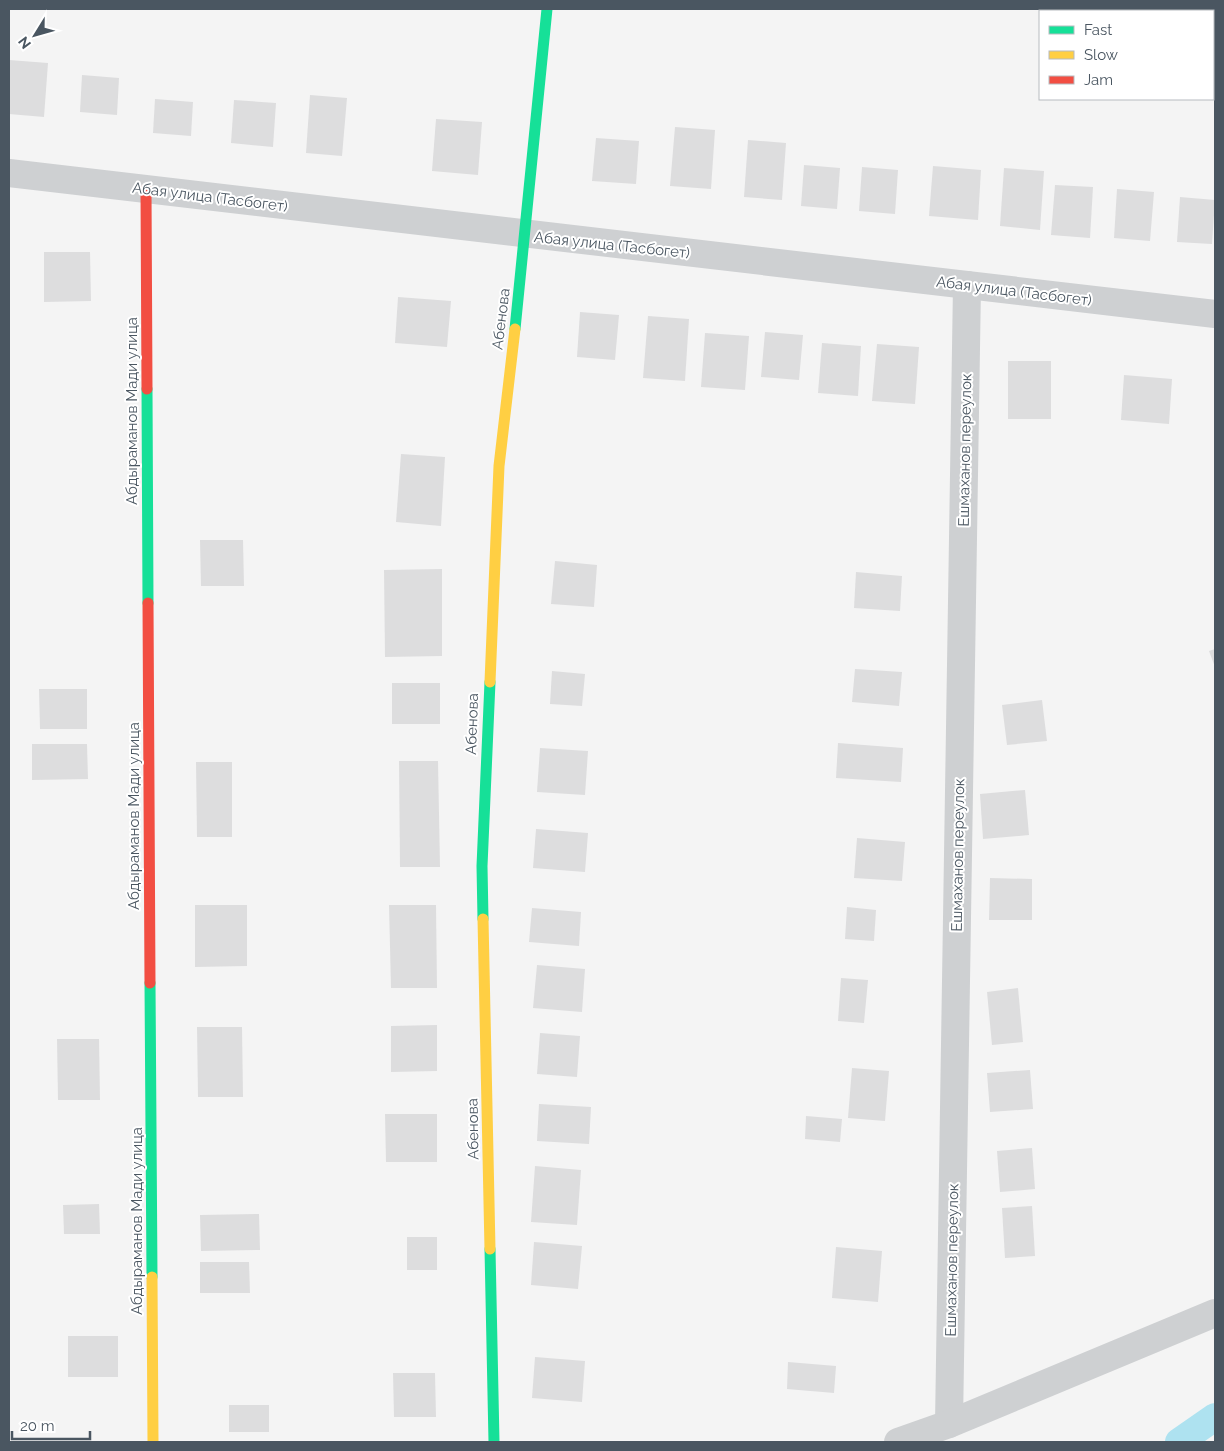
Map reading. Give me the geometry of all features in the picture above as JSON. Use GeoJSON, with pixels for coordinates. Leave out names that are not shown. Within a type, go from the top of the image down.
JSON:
{"type":"FeatureCollection","features":[{"type":"Feature","properties":{"kind":"street","name":"Абенова"},"geometry":{"type":"LineString","coordinates":[[494,1442],[482,866],[499,466],[526,235],[547,9]]}},
{"type":"Feature","properties":{"kind":"street","name":"Абая улица (Тасбогет)"},"geometry":{"type":"LineString","coordinates":[[9,173],[526,235],[1215,314]]}},
{"type":"Feature","properties":{"kind":"street","name":"Абдыраманов Мади улица"},"geometry":{"type":"LineString","coordinates":[[146,189],[153,1442]]}},
{"type":"Feature","properties":{"kind":"street","name":"Ешмаханов переулок"},"geometry":{"type":"LineString","coordinates":[[949,1424],[968,285]]}},
{"type":"Feature","properties":{"kind":"street"},"geometry":{"type":"LineString","coordinates":[[898,1442],[949,1424],[1215,1313]]}},
{"type":"Feature","properties":{"kind":"building"},"geometry":{"type":"Polygon","coordinates":[[[9,60],[48,63],[44,117],[9,114],[9,60]]]}},
{"type":"Feature","properties":{"kind":"building"},"geometry":{"type":"Polygon","coordinates":[[[82,75],[119,78],[117,115],[80,112],[82,75]]]}},
{"type":"Feature","properties":{"kind":"building"},"geometry":{"type":"Polygon","coordinates":[[[310,95],[347,98],[342,156],[306,153],[310,95]]]}},
{"type":"Feature","properties":{"kind":"building"},"geometry":{"type":"Polygon","coordinates":[[[155,99],[193,102],[191,136],[153,133],[155,99]]]}},
{"type":"Feature","properties":{"kind":"building"},"geometry":{"type":"Polygon","coordinates":[[[234,100],[276,103],[273,147],[231,143],[234,100]]]}},
{"type":"Feature","properties":{"kind":"building"},"geometry":{"type":"Polygon","coordinates":[[[436,119],[482,122],[478,175],[432,171],[436,119]]]}},
{"type":"Feature","properties":{"kind":"building"},"geometry":{"type":"Polygon","coordinates":[[[675,127],[715,130],[711,189],[670,186],[675,127]]]}},
{"type":"Feature","properties":{"kind":"building"},"geometry":{"type":"Polygon","coordinates":[[[596,138],[639,141],[636,184],[592,181],[596,138]]]}},
{"type":"Feature","properties":{"kind":"building"},"geometry":{"type":"Polygon","coordinates":[[[748,140],[786,143],[782,200],[744,197],[748,140]]]}},
{"type":"Feature","properties":{"kind":"building"},"geometry":{"type":"Polygon","coordinates":[[[804,165],[840,168],[837,209],[801,206],[804,165]]]}},
{"type":"Feature","properties":{"kind":"building"},"geometry":{"type":"Polygon","coordinates":[[[933,166],[981,170],[978,220],[929,216],[933,166]]]}},
{"type":"Feature","properties":{"kind":"building"},"geometry":{"type":"Polygon","coordinates":[[[862,167],[898,170],[895,214],[859,211],[862,167]]]}},
{"type":"Feature","properties":{"kind":"building"},"geometry":{"type":"Polygon","coordinates":[[[1004,168],[1044,171],[1040,230],[1000,226],[1004,168]]]}},
{"type":"Feature","properties":{"kind":"building"},"geometry":{"type":"Polygon","coordinates":[[[1055,185],[1093,187],[1090,238],[1051,235],[1055,185]]]}},
{"type":"Feature","properties":{"kind":"building"},"geometry":{"type":"Polygon","coordinates":[[[1117,189],[1154,192],[1150,241],[1114,238],[1117,189]]]}},
{"type":"Feature","properties":{"kind":"building"},"geometry":{"type":"Polygon","coordinates":[[[1180,197],[1215,200],[1212,244],[1177,242],[1180,197]]]}},
{"type":"Feature","properties":{"kind":"building"},"geometry":{"type":"Polygon","coordinates":[[[44,252],[90,252],[91,301],[44,302],[44,252]]]}},
{"type":"Feature","properties":{"kind":"building"},"geometry":{"type":"Polygon","coordinates":[[[398,297],[451,301],[447,347],[395,343],[398,297]]]}},
{"type":"Feature","properties":{"kind":"building"},"geometry":{"type":"Polygon","coordinates":[[[580,312],[619,315],[615,360],[577,357],[580,312]]]}},
{"type":"Feature","properties":{"kind":"building"},"geometry":{"type":"Polygon","coordinates":[[[648,316],[689,319],[685,381],[643,378],[648,316]]]}},
{"type":"Feature","properties":{"kind":"building"},"geometry":{"type":"Polygon","coordinates":[[[765,332],[803,335],[799,380],[761,377],[765,332]]]}},
{"type":"Feature","properties":{"kind":"building"},"geometry":{"type":"Polygon","coordinates":[[[705,333],[749,336],[745,390],[701,387],[705,333]]]}},
{"type":"Feature","properties":{"kind":"building"},"geometry":{"type":"Polygon","coordinates":[[[822,343],[861,346],[858,396],[818,393],[822,343]]]}},
{"type":"Feature","properties":{"kind":"building"},"geometry":{"type":"Polygon","coordinates":[[[877,344],[919,347],[915,404],[872,401],[877,344]]]}},
{"type":"Feature","properties":{"kind":"building"},"geometry":{"type":"Polygon","coordinates":[[[1008,361],[1051,361],[1051,419],[1008,419],[1008,361]]]}},
{"type":"Feature","properties":{"kind":"building"},"geometry":{"type":"Polygon","coordinates":[[[1124,375],[1172,379],[1169,424],[1121,420],[1124,375]]]}},
{"type":"Feature","properties":{"kind":"building"},"geometry":{"type":"Polygon","coordinates":[[[401,454],[445,457],[441,526],[396,522],[401,454]]]}},
{"type":"Feature","properties":{"kind":"building"},"geometry":{"type":"Polygon","coordinates":[[[200,540],[243,540],[244,586],[201,586],[200,540]]]}},
{"type":"Feature","properties":{"kind":"building"},"geometry":{"type":"Polygon","coordinates":[[[555,561],[597,565],[594,607],[551,604],[555,561]]]}},
{"type":"Feature","properties":{"kind":"building"},"geometry":{"type":"Polygon","coordinates":[[[442,569],[442,656],[385,657],[384,570],[442,569]]]}},
{"type":"Feature","properties":{"kind":"building"},"geometry":{"type":"Polygon","coordinates":[[[856,572],[902,576],[900,611],[854,608],[856,572]]]}},
{"type":"Feature","properties":{"kind":"building"},"geometry":{"type":"Polygon","coordinates":[[[1215,649],[1215,667],[1209,651],[1215,649]]]}},
{"type":"Feature","properties":{"kind":"building"},"geometry":{"type":"Polygon","coordinates":[[[855,669],[902,672],[899,706],[852,702],[855,669]]]}},
{"type":"Feature","properties":{"kind":"building"},"geometry":{"type":"Polygon","coordinates":[[[552,671],[585,674],[582,706],[550,704],[552,671]]]}},
{"type":"Feature","properties":{"kind":"building"},"geometry":{"type":"Polygon","coordinates":[[[392,683],[440,683],[440,724],[392,724],[392,683]]]}},
{"type":"Feature","properties":{"kind":"building"},"geometry":{"type":"Polygon","coordinates":[[[39,689],[87,689],[87,729],[40,729],[39,689]]]}},
{"type":"Feature","properties":{"kind":"building"},"geometry":{"type":"Polygon","coordinates":[[[1042,700],[1047,741],[1007,745],[1002,705],[1042,700]]]}},
{"type":"Feature","properties":{"kind":"building"},"geometry":{"type":"Polygon","coordinates":[[[838,743],[903,748],[901,782],[836,778],[838,743]]]}},
{"type":"Feature","properties":{"kind":"building"},"geometry":{"type":"Polygon","coordinates":[[[32,744],[87,744],[88,779],[32,780],[32,744]]]}},
{"type":"Feature","properties":{"kind":"building"},"geometry":{"type":"Polygon","coordinates":[[[540,748],[588,751],[585,795],[537,792],[540,748]]]}},
{"type":"Feature","properties":{"kind":"building"},"geometry":{"type":"Polygon","coordinates":[[[399,761],[438,761],[440,867],[400,867],[399,761]]]}},
{"type":"Feature","properties":{"kind":"building"},"geometry":{"type":"Polygon","coordinates":[[[196,762],[232,762],[232,837],[197,837],[196,762]]]}},
{"type":"Feature","properties":{"kind":"building"},"geometry":{"type":"Polygon","coordinates":[[[1025,790],[1029,835],[983,839],[980,794],[1025,790]]]}},
{"type":"Feature","properties":{"kind":"building"},"geometry":{"type":"Polygon","coordinates":[[[536,829],[588,833],[585,872],[533,868],[536,829]]]}},
{"type":"Feature","properties":{"kind":"building"},"geometry":{"type":"Polygon","coordinates":[[[857,838],[905,842],[902,881],[854,878],[857,838]]]}},
{"type":"Feature","properties":{"kind":"building"},"geometry":{"type":"Polygon","coordinates":[[[990,878],[1032,879],[1032,920],[989,920],[990,878]]]}},
{"type":"Feature","properties":{"kind":"building"},"geometry":{"type":"Polygon","coordinates":[[[195,905],[247,905],[247,966],[195,967],[195,905]]]}},
{"type":"Feature","properties":{"kind":"building"},"geometry":{"type":"Polygon","coordinates":[[[389,905],[436,905],[437,988],[391,988],[389,905]]]}},
{"type":"Feature","properties":{"kind":"building"},"geometry":{"type":"Polygon","coordinates":[[[847,907],[876,910],[874,941],[845,939],[847,907]]]}},
{"type":"Feature","properties":{"kind":"building"},"geometry":{"type":"Polygon","coordinates":[[[532,908],[581,912],[579,946],[529,942],[532,908]]]}},
{"type":"Feature","properties":{"kind":"building"},"geometry":{"type":"Polygon","coordinates":[[[537,965],[585,969],[582,1012],[533,1008],[537,965]]]}},
{"type":"Feature","properties":{"kind":"building"},"geometry":{"type":"Polygon","coordinates":[[[841,978],[868,980],[864,1023],[838,1021],[841,978]]]}},
{"type":"Feature","properties":{"kind":"building"},"geometry":{"type":"Polygon","coordinates":[[[1018,988],[1023,1042],[992,1045],[987,992],[1018,988]]]}},
{"type":"Feature","properties":{"kind":"building"},"geometry":{"type":"Polygon","coordinates":[[[437,1025],[437,1071],[391,1072],[391,1026],[437,1025]]]}},
{"type":"Feature","properties":{"kind":"building"},"geometry":{"type":"Polygon","coordinates":[[[197,1027],[242,1027],[243,1097],[198,1097],[197,1027]]]}},
{"type":"Feature","properties":{"kind":"building"},"geometry":{"type":"Polygon","coordinates":[[[540,1033],[580,1036],[577,1077],[537,1074],[540,1033]]]}},
{"type":"Feature","properties":{"kind":"building"},"geometry":{"type":"Polygon","coordinates":[[[57,1039],[99,1039],[100,1100],[58,1100],[57,1039]]]}},
{"type":"Feature","properties":{"kind":"building"},"geometry":{"type":"Polygon","coordinates":[[[852,1068],[889,1071],[885,1121],[848,1118],[852,1068]]]}},
{"type":"Feature","properties":{"kind":"building"},"geometry":{"type":"Polygon","coordinates":[[[1030,1070],[1033,1109],[990,1112],[987,1073],[1030,1070]]]}},
{"type":"Feature","properties":{"kind":"building"},"geometry":{"type":"Polygon","coordinates":[[[539,1104],[591,1107],[589,1144],[537,1141],[539,1104]]]}},
{"type":"Feature","properties":{"kind":"building"},"geometry":{"type":"Polygon","coordinates":[[[385,1114],[437,1114],[437,1162],[386,1162],[385,1114]]]}},
{"type":"Feature","properties":{"kind":"building"},"geometry":{"type":"Polygon","coordinates":[[[806,1116],[842,1119],[840,1142],[805,1139],[806,1116]]]}},
{"type":"Feature","properties":{"kind":"building"},"geometry":{"type":"Polygon","coordinates":[[[1032,1148],[1035,1189],[1000,1192],[997,1151],[1032,1148]]]}},
{"type":"Feature","properties":{"kind":"building"},"geometry":{"type":"Polygon","coordinates":[[[535,1166],[581,1170],[577,1225],[531,1222],[535,1166]]]}},
{"type":"Feature","properties":{"kind":"building"},"geometry":{"type":"Polygon","coordinates":[[[99,1204],[100,1234],[64,1234],[63,1205],[99,1204]]]}},
{"type":"Feature","properties":{"kind":"building"},"geometry":{"type":"Polygon","coordinates":[[[1032,1206],[1035,1256],[1005,1258],[1002,1208],[1032,1206]]]}},
{"type":"Feature","properties":{"kind":"building"},"geometry":{"type":"Polygon","coordinates":[[[259,1214],[260,1250],[201,1251],[200,1215],[259,1214]]]}},
{"type":"Feature","properties":{"kind":"building"},"geometry":{"type":"Polygon","coordinates":[[[407,1237],[437,1237],[437,1270],[407,1270],[407,1237]]]}},
{"type":"Feature","properties":{"kind":"building"},"geometry":{"type":"Polygon","coordinates":[[[534,1242],[582,1246],[578,1289],[531,1285],[534,1242]]]}},
{"type":"Feature","properties":{"kind":"building"},"geometry":{"type":"Polygon","coordinates":[[[836,1247],[882,1251],[878,1302],[832,1298],[836,1247]]]}},
{"type":"Feature","properties":{"kind":"building"},"geometry":{"type":"Polygon","coordinates":[[[200,1262],[249,1262],[250,1293],[200,1293],[200,1262]]]}},
{"type":"Feature","properties":{"kind":"building"},"geometry":{"type":"Polygon","coordinates":[[[68,1336],[118,1336],[118,1377],[68,1377],[68,1336]]]}},
{"type":"Feature","properties":{"kind":"building"},"geometry":{"type":"Polygon","coordinates":[[[535,1357],[585,1361],[582,1402],[532,1398],[535,1357]]]}},
{"type":"Feature","properties":{"kind":"building"},"geometry":{"type":"Polygon","coordinates":[[[788,1362],[836,1366],[834,1393],[787,1389],[788,1362]]]}},
{"type":"Feature","properties":{"kind":"building"},"geometry":{"type":"Polygon","coordinates":[[[393,1373],[435,1373],[436,1417],[394,1417],[393,1373]]]}},
{"type":"Feature","properties":{"kind":"building"},"geometry":{"type":"Polygon","coordinates":[[[229,1405],[269,1405],[269,1432],[229,1432],[229,1405]]]}},
{"type":"Feature","properties":{"kind":"waterway"},"geometry":{"type":"LineString","coordinates":[[1179,1442],[1215,1417]]}},
{"type":"Feature","properties":{"kind":"traffic: fast"},"geometry":{"type":"LineString","coordinates":[[515,329],[547,9]]}},
{"type":"Feature","properties":{"kind":"traffic: fast"},"geometry":{"type":"LineString","coordinates":[[147,389],[148,603]]}},
{"type":"Feature","properties":{"kind":"traffic: fast"},"geometry":{"type":"LineString","coordinates":[[483,919],[482,866],[490,682]]}},
{"type":"Feature","properties":{"kind":"traffic: fast"},"geometry":{"type":"LineString","coordinates":[[150,983],[152,1277]]}},
{"type":"Feature","properties":{"kind":"traffic: fast"},"geometry":{"type":"LineString","coordinates":[[490,1249],[494,1442]]}},
{"type":"Feature","properties":{"kind":"traffic: slow"},"geometry":{"type":"LineString","coordinates":[[490,682],[499,466],[515,329]]}},
{"type":"Feature","properties":{"kind":"traffic: slow"},"geometry":{"type":"LineString","coordinates":[[483,919],[490,1249]]}},
{"type":"Feature","properties":{"kind":"traffic: slow"},"geometry":{"type":"LineString","coordinates":[[152,1277],[153,1442]]}},
{"type":"Feature","properties":{"kind":"traffic: jam"},"geometry":{"type":"LineString","coordinates":[[146,189],[147,389]]}},
{"type":"Feature","properties":{"kind":"traffic: jam"},"geometry":{"type":"LineString","coordinates":[[148,603],[150,983]]}}]}
